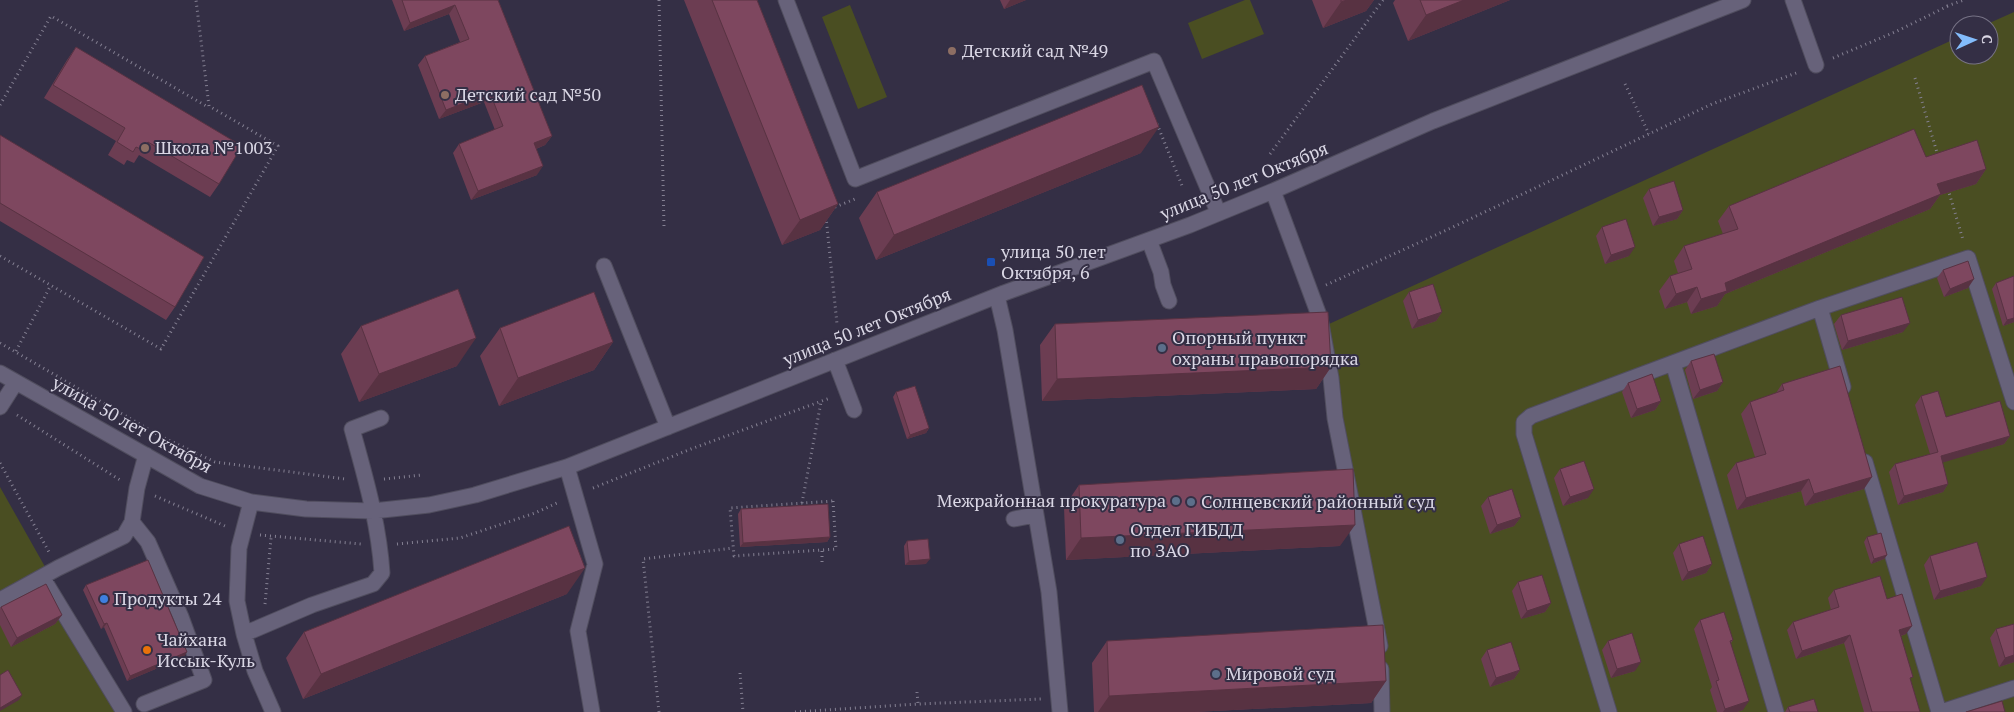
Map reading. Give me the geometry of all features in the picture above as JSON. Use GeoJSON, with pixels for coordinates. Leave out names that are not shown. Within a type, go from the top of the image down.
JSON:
{"type":"FeatureCollection","features":[{"type":"Feature","properties":{"kind":"street"},"geometry":{"type":"LineString","coordinates":[[786,0],[855,178],[1154,61],[1218,212]]}},
{"type":"Feature","properties":{"kind":"street","name":"улица 50 лет Октября"},"geometry":{"type":"LineString","coordinates":[[0,373],[200,486],[251,502],[306,509],[373,511],[429,505],[475,495],[567,467],[997,296],[1149,240],[1273,191],[1433,121],[1743,0]]}},
{"type":"Feature","properties":{"kind":"street"},"geometry":{"type":"LineString","coordinates":[[1794,0],[1816,65]]}},
{"type":"Feature","properties":{"kind":"street"},"geometry":{"type":"LineString","coordinates":[[1273,191],[1320,318],[1331,378],[1335,418],[1380,643],[1382,712]]}},
{"type":"Feature","properties":{"kind":"street"},"geometry":{"type":"LineString","coordinates":[[1149,240],[1169,301]]}},
{"type":"Feature","properties":{"kind":"street"},"geometry":{"type":"LineString","coordinates":[[1609,712],[1524,434],[1524,422],[1531,416],[1820,308],[1968,258],[2014,402]]}},
{"type":"Feature","properties":{"kind":"street"},"geometry":{"type":"LineString","coordinates":[[604,266],[668,427]]}},
{"type":"Feature","properties":{"kind":"street"},"geometry":{"type":"LineString","coordinates":[[997,296],[1005,330],[1049,592],[1059,705]]}},
{"type":"Feature","properties":{"kind":"street"},"geometry":{"type":"LineString","coordinates":[[1820,308],[1847,402]]}},
{"type":"Feature","properties":{"kind":"street"},"geometry":{"type":"LineString","coordinates":[[835,360],[854,410]]}},
{"type":"Feature","properties":{"kind":"street"},"geometry":{"type":"LineString","coordinates":[[1673,363],[1776,712]]}},
{"type":"Feature","properties":{"kind":"street"},"geometry":{"type":"LineString","coordinates":[[0,407],[16,382]]}},
{"type":"Feature","properties":{"kind":"street"},"geometry":{"type":"LineString","coordinates":[[244,634],[312,605],[372,584],[382,573],[380,546],[373,511],[352,429],[381,418]]}},
{"type":"Feature","properties":{"kind":"street"},"geometry":{"type":"LineString","coordinates":[[1861,449],[1940,712],[2014,688]]}},
{"type":"Feature","properties":{"kind":"street"},"geometry":{"type":"LineString","coordinates":[[0,600],[58,568],[124,536],[132,522],[137,488],[146,455]]}},
{"type":"Feature","properties":{"kind":"street"},"geometry":{"type":"LineString","coordinates":[[567,467],[595,564],[578,631],[592,712]]}},
{"type":"Feature","properties":{"kind":"street"},"geometry":{"type":"LineString","coordinates":[[251,502],[239,548],[237,602],[255,671],[273,712]]}},
{"type":"Feature","properties":{"kind":"street"},"geometry":{"type":"LineString","coordinates":[[1014,519],[1035,515]]}},
{"type":"Feature","properties":{"kind":"street"},"geometry":{"type":"LineString","coordinates":[[132,522],[148,542],[181,618],[204,680],[144,704]]}},
{"type":"Feature","properties":{"kind":"street"},"geometry":{"type":"LineString","coordinates":[[42,577],[124,712]]}},
{"type":"Feature","properties":{"kind":"path"},"geometry":{"type":"LineString","coordinates":[[0,256],[161,349],[278,146],[209,106],[196,0]]}},
{"type":"Feature","properties":{"kind":"path"},"geometry":{"type":"LineString","coordinates":[[659,0],[664,227]]}},
{"type":"Feature","properties":{"kind":"path"},"geometry":{"type":"LineString","coordinates":[[1270,154],[1383,0]]}},
{"type":"Feature","properties":{"kind":"path"},"geometry":{"type":"LineString","coordinates":[[1310,292],[1451,228],[1712,104],[1816,65],[1896,32],[1964,0]]}},
{"type":"Feature","properties":{"kind":"path"},"geometry":{"type":"LineString","coordinates":[[0,105],[51,16],[208,107]]}},
{"type":"Feature","properties":{"kind":"path"},"geometry":{"type":"LineString","coordinates":[[1915,78],[1940,163]]}},
{"type":"Feature","properties":{"kind":"path"},"geometry":{"type":"LineString","coordinates":[[1625,84],[1649,134]]}},
{"type":"Feature","properties":{"kind":"path"},"geometry":{"type":"LineString","coordinates":[[1155,119],[1183,188]]}},
{"type":"Feature","properties":{"kind":"path"},"geometry":{"type":"LineString","coordinates":[[1946,182],[1968,258]]}},
{"type":"Feature","properties":{"kind":"path"},"geometry":{"type":"LineString","coordinates":[[834,207],[860,196]]}},
{"type":"Feature","properties":{"kind":"path"},"geometry":{"type":"LineString","coordinates":[[826,210],[837,324]]}},
{"type":"Feature","properties":{"kind":"path"},"geometry":{"type":"LineString","coordinates":[[16,351],[52,285]]}},
{"type":"Feature","properties":{"kind":"path"},"geometry":{"type":"LineString","coordinates":[[0,343],[160,436],[215,462],[332,478],[366,480],[422,475]]}},
{"type":"Feature","properties":{"kind":"path"},"geometry":{"type":"LineString","coordinates":[[691,450],[846,391]]}},
{"type":"Feature","properties":{"kind":"path"},"geometry":{"type":"LineString","coordinates":[[802,503],[821,401]]}},
{"type":"Feature","properties":{"kind":"path"},"geometry":{"type":"LineString","coordinates":[[0,463],[58,568]]}},
{"type":"Feature","properties":{"kind":"path"},"geometry":{"type":"LineString","coordinates":[[833,500],[836,549],[734,556],[730,508],[802,503],[833,500]]}},
{"type":"Feature","properties":{"kind":"path"},"geometry":{"type":"LineString","coordinates":[[263,626],[270,538]]}},
{"type":"Feature","properties":{"kind":"path"},"geometry":{"type":"LineString","coordinates":[[659,712],[643,559],[733,548]]}},
{"type":"Feature","properties":{"kind":"path"},"geometry":{"type":"LineString","coordinates":[[822,550],[822,562]]}},
{"type":"Feature","properties":{"kind":"path"},"geometry":{"type":"LineString","coordinates":[[740,673],[743,712]]}},
{"type":"Feature","properties":{"kind":"path"},"geometry":{"type":"LineString","coordinates":[[917,692],[918,704]]}},
{"type":"Feature","properties":{"kind":"path"},"geometry":{"type":"LineString","coordinates":[[795,712],[918,704],[1059,705]]}},
{"type":"Feature","properties":{"kind":"green space"},"geometry":{"type":"Polygon","coordinates":[[[1245,0],[1250,0],[1264,34],[1202,59],[1188,23],[1245,0]]]}},
{"type":"Feature","properties":{"kind":"green space"},"geometry":{"type":"Polygon","coordinates":[[[850,5],[887,97],[858,109],[822,17],[850,5]]]}},
{"type":"Feature","properties":{"kind":"green space"},"geometry":{"type":"Polygon","coordinates":[[[2014,12],[2014,712],[1386,712],[1318,329],[1949,42],[1949,65],[1999,65],[1999,19],[2014,12]]]}},
{"type":"Feature","properties":{"kind":"green space"},"geometry":{"type":"Polygon","coordinates":[[[0,487],[127,712],[0,712],[0,487]]]}},
{"type":"Feature","properties":{"kind":"building"},"geometry":{"type":"Polygon","coordinates":[[[402,0],[498,0],[552,136],[534,143],[543,166],[478,191],[459,144],[503,126],[490,93],[446,110],[425,56],[469,39],[455,5],[410,23],[402,0]]]}},
{"type":"Feature","properties":{"kind":"building"},"geometry":{"type":"Polygon","coordinates":[[[712,0],[757,0],[838,204],[800,220],[712,0]]]}},
{"type":"Feature","properties":{"kind":"building"},"geometry":{"type":"Polygon","coordinates":[[[1420,0],[1464,0],[1426,15],[1420,0]]]}},
{"type":"Feature","properties":{"kind":"building"},"geometry":{"type":"Polygon","coordinates":[[[76,47],[242,146],[219,184],[148,142],[143,150],[136,147],[133,152],[117,142],[125,128],[53,85],[76,47]]]}},
{"type":"Feature","properties":{"kind":"building"},"geometry":{"type":"Polygon","coordinates":[[[1142,85],[1159,127],[894,235],[877,192],[1142,85]]]}},
{"type":"Feature","properties":{"kind":"building"},"geometry":{"type":"Polygon","coordinates":[[[1914,129],[1926,157],[1977,140],[1986,169],[1937,184],[1941,194],[1725,283],[1727,291],[1701,299],[1697,287],[1676,294],[1670,276],[1692,269],[1684,246],[1738,229],[1729,206],[1914,129]]]}},
{"type":"Feature","properties":{"kind":"building"},"geometry":{"type":"Polygon","coordinates":[[[0,135],[204,257],[175,307],[0,203],[0,135]]]}},
{"type":"Feature","properties":{"kind":"building"},"geometry":{"type":"Polygon","coordinates":[[[1674,181],[1683,210],[1659,217],[1649,189],[1674,181]]]}},
{"type":"Feature","properties":{"kind":"building"},"geometry":{"type":"Polygon","coordinates":[[[1626,219],[1635,247],[1611,255],[1602,227],[1626,219]]]}},
{"type":"Feature","properties":{"kind":"building"},"geometry":{"type":"Polygon","coordinates":[[[1968,261],[1974,279],[1950,289],[1943,270],[1968,261]]]}},
{"type":"Feature","properties":{"kind":"building"},"geometry":{"type":"Polygon","coordinates":[[[2014,276],[2014,318],[2007,320],[1996,283],[2014,276]]]}},
{"type":"Feature","properties":{"kind":"building"},"geometry":{"type":"Polygon","coordinates":[[[1433,284],[1442,312],[1418,320],[1409,292],[1433,284]]]}},
{"type":"Feature","properties":{"kind":"building"},"geometry":{"type":"Polygon","coordinates":[[[458,289],[476,338],[379,374],[361,326],[458,289]]]}},
{"type":"Feature","properties":{"kind":"building"},"geometry":{"type":"Polygon","coordinates":[[[594,292],[613,342],[518,378],[500,328],[594,292]]]}},
{"type":"Feature","properties":{"kind":"building"},"geometry":{"type":"Polygon","coordinates":[[[1902,297],[1910,323],[1848,341],[1841,315],[1902,297]]]}},
{"type":"Feature","properties":{"kind":"building"},"geometry":{"type":"Polygon","coordinates":[[[1328,312],[1331,367],[1057,379],[1055,324],[1328,312]]]}},
{"type":"Feature","properties":{"kind":"building"},"geometry":{"type":"Polygon","coordinates":[[[1714,354],[1723,382],[1700,390],[1691,361],[1714,354]]]}},
{"type":"Feature","properties":{"kind":"building"},"geometry":{"type":"Polygon","coordinates":[[[1840,366],[1872,477],[1814,494],[1809,479],[1746,498],[1736,463],[1766,454],[1750,402],[1784,390],[1782,384],[1840,366]]]}},
{"type":"Feature","properties":{"kind":"building"},"geometry":{"type":"Polygon","coordinates":[[[1652,374],[1661,401],[1637,409],[1628,383],[1652,374]]]}},
{"type":"Feature","properties":{"kind":"building"},"geometry":{"type":"Polygon","coordinates":[[[915,386],[929,428],[910,435],[896,392],[915,386]]]}},
{"type":"Feature","properties":{"kind":"building"},"geometry":{"type":"Polygon","coordinates":[[[1938,391],[1946,417],[2000,401],[2010,436],[1941,456],[1948,484],[1904,496],[1895,464],[1938,452],[1921,396],[1938,391]]]}},
{"type":"Feature","properties":{"kind":"building"},"geometry":{"type":"Polygon","coordinates":[[[1584,461],[1594,489],[1570,497],[1560,469],[1584,461]]]}},
{"type":"Feature","properties":{"kind":"building"},"geometry":{"type":"Polygon","coordinates":[[[1353,469],[1355,525],[1081,538],[1079,485],[1353,469]]]}},
{"type":"Feature","properties":{"kind":"building"},"geometry":{"type":"Polygon","coordinates":[[[1512,489],[1521,517],[1497,525],[1488,497],[1512,489]]]}},
{"type":"Feature","properties":{"kind":"building"},"geometry":{"type":"Polygon","coordinates":[[[828,504],[830,537],[743,543],[741,509],[828,504]]]}},
{"type":"Feature","properties":{"kind":"building"},"geometry":{"type":"Polygon","coordinates":[[[569,526],[585,568],[321,674],[304,632],[569,526]]]}},
{"type":"Feature","properties":{"kind":"building"},"geometry":{"type":"Polygon","coordinates":[[[1881,533],[1887,555],[1874,559],[1867,537],[1881,533]]]}},
{"type":"Feature","properties":{"kind":"building"},"geometry":{"type":"Polygon","coordinates":[[[1703,536],[1712,564],[1688,572],[1679,544],[1703,536]]]}},
{"type":"Feature","properties":{"kind":"building"},"geometry":{"type":"Polygon","coordinates":[[[928,539],[930,559],[909,561],[907,541],[928,539]]]}},
{"type":"Feature","properties":{"kind":"building"},"geometry":{"type":"Polygon","coordinates":[[[1977,542],[1987,577],[1940,591],[1930,556],[1977,542]]]}},
{"type":"Feature","properties":{"kind":"building"},"geometry":{"type":"Polygon","coordinates":[[[148,560],[187,652],[130,676],[107,623],[104,624],[86,585],[148,560]]]}},
{"type":"Feature","properties":{"kind":"building"},"geometry":{"type":"Polygon","coordinates":[[[1542,575],[1551,603],[1527,611],[1518,582],[1542,575]]]}},
{"type":"Feature","properties":{"kind":"building"},"geometry":{"type":"Polygon","coordinates":[[[1880,576],[1887,599],[1902,594],[1912,626],[1899,630],[1913,677],[1910,678],[1920,712],[1872,712],[1850,635],[1802,651],[1793,622],[1839,607],[1834,590],[1880,576]]]}},
{"type":"Feature","properties":{"kind":"building"},"geometry":{"type":"Polygon","coordinates":[[[46,584],[62,615],[17,638],[1,607],[46,584]]]}},
{"type":"Feature","properties":{"kind":"building"},"geometry":{"type":"Polygon","coordinates":[[[1724,612],[1733,640],[1730,641],[1749,701],[1725,709],[1716,681],[1719,680],[1700,620],[1724,612]]]}},
{"type":"Feature","properties":{"kind":"building"},"geometry":{"type":"Polygon","coordinates":[[[2014,624],[2014,655],[2005,658],[1996,629],[2014,624]]]}},
{"type":"Feature","properties":{"kind":"building"},"geometry":{"type":"Polygon","coordinates":[[[1383,625],[1386,681],[1109,696],[1107,641],[1383,625]]]}},
{"type":"Feature","properties":{"kind":"building"},"geometry":{"type":"Polygon","coordinates":[[[1632,633],[1641,662],[1617,669],[1608,641],[1632,633]]]}},
{"type":"Feature","properties":{"kind":"building"},"geometry":{"type":"Polygon","coordinates":[[[1511,642],[1520,670],[1496,678],[1487,650],[1511,642]]]}},
{"type":"Feature","properties":{"kind":"building"},"geometry":{"type":"Polygon","coordinates":[[[8,670],[22,695],[0,708],[0,675],[8,670]]]}},
{"type":"Feature","properties":{"kind":"building"},"geometry":{"type":"Polygon","coordinates":[[[1814,699],[1818,712],[1790,712],[1788,707],[1814,699]]]}},
{"type":"Feature","properties":{"kind":"building"},"geometry":{"type":"Polygon","coordinates":[[[2002,701],[2005,712],[1966,712],[2002,701]]]}},
{"type":"Feature","properties":{"kind":"place","name":"Детский сад №49"},"geometry":{"type":"Point","coordinates":[952,51]}},
{"type":"Feature","properties":{"kind":"place","name":"Детский сад №50"},"geometry":{"type":"Point","coordinates":[445,95]}},
{"type":"Feature","properties":{"kind":"place","name":"Школа №1003"},"geometry":{"type":"Point","coordinates":[145,148]}},
{"type":"Feature","properties":{"kind":"place","name":"улица 50 лет Октября, 6"},"geometry":{"type":"Point","coordinates":[991,262]}},
{"type":"Feature","properties":{"kind":"place","name":"Опорный пункт охраны правопорядка"},"geometry":{"type":"Point","coordinates":[1162,348]}},
{"type":"Feature","properties":{"kind":"place","name":"Межрайонная прокуратура"},"geometry":{"type":"Point","coordinates":[1176,501]}},
{"type":"Feature","properties":{"kind":"place","name":"Солнцевский районный суд"},"geometry":{"type":"Point","coordinates":[1191,502]}},
{"type":"Feature","properties":{"kind":"place","name":"Отдел ГИБДД по ЗАО"},"geometry":{"type":"Point","coordinates":[1120,540]}},
{"type":"Feature","properties":{"kind":"place","name":"Продукты 24"},"geometry":{"type":"Point","coordinates":[104,599]}},
{"type":"Feature","properties":{"kind":"place","name":"Чайхана Иссык-Куль"},"geometry":{"type":"Point","coordinates":[147,650]}},
{"type":"Feature","properties":{"kind":"place","name":"Мировой суд"},"geometry":{"type":"Point","coordinates":[1216,674]}}]}
